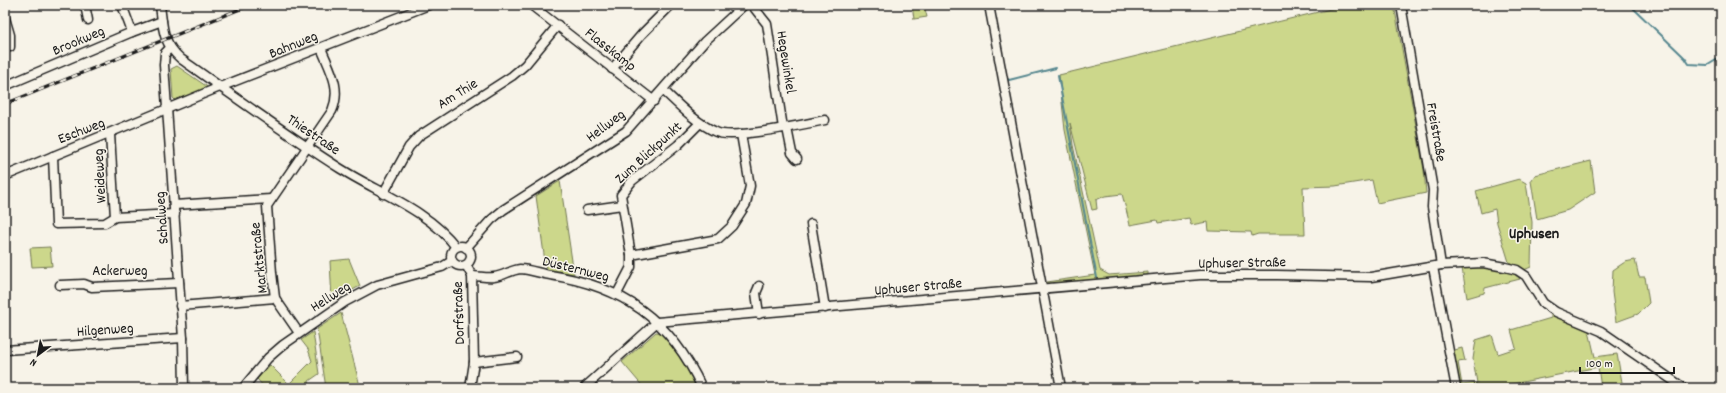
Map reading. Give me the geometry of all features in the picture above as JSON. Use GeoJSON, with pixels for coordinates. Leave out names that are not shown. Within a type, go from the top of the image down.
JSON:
{"type":"FeatureCollection","features":[{"type":"Feature","properties":{"kind":"street"},"geometry":{"type":"LineString","coordinates":[[85,5],[88,20]]}},
{"type":"Feature","properties":{"kind":"street"},"geometry":{"type":"LineString","coordinates":[[122,5],[132,32]]}},
{"type":"Feature","properties":{"kind":"street","name":"Thiestraße"},"geometry":{"type":"LineString","coordinates":[[160,5],[164,35],[170,48],[181,58],[308,147],[421,216],[449,239],[456,247]]}},
{"type":"Feature","properties":{"kind":"street","name":"Bahnweg"},"geometry":{"type":"LineString","coordinates":[[167,110],[429,5]]}},
{"type":"Feature","properties":{"kind":"street","name":"Flasskamp"},"geometry":{"type":"LineString","coordinates":[[531,5],[654,101]]}},
{"type":"Feature","properties":{"kind":"street"},"geometry":{"type":"LineString","coordinates":[[612,69],[642,34],[671,5]]}},
{"type":"Feature","properties":{"kind":"street","name":"Hellweg"},"geometry":{"type":"LineString","coordinates":[[466,248],[491,220],[503,210],[626,131],[706,41],[744,5]]}},
{"type":"Feature","properties":{"kind":"street","name":"Hegewinkel"},"geometry":{"type":"LineString","coordinates":[[752,5],[767,24],[785,128],[792,153],[797,159]]}},
{"type":"Feature","properties":{"kind":"street"},"geometry":{"type":"LineString","coordinates":[[989,5],[1061,388]]}},
{"type":"Feature","properties":{"kind":"street","name":"Freistraße"},"geometry":{"type":"LineString","coordinates":[[1401,5],[1433,190],[1432,207],[1442,264]]}},
{"type":"Feature","properties":{"kind":"street"},"geometry":{"type":"LineString","coordinates":[[5,18],[10,35],[10,47]]}},
{"type":"Feature","properties":{"kind":"street","name":"Brookweg"},"geometry":{"type":"LineString","coordinates":[[5,86],[132,32],[162,22]]}},
{"type":"Feature","properties":{"kind":"street","name":"Am Thie"},"geometry":{"type":"LineString","coordinates":[[384,194],[409,147],[419,136],[512,76],[524,66],[558,25]]}},
{"type":"Feature","properties":{"kind":"street","name":"Schalweg"},"geometry":{"type":"LineString","coordinates":[[170,48],[165,53],[164,65],[183,338],[184,388]]}},
{"type":"Feature","properties":{"kind":"street","name":"Marktstraße"},"geometry":{"type":"LineString","coordinates":[[299,332],[275,298],[267,206],[332,111],[337,91],[321,48]]}},
{"type":"Feature","properties":{"kind":"street"},"geometry":{"type":"LineString","coordinates":[[663,90],[700,123],[717,133],[741,134],[785,128],[825,120]]}},
{"type":"Feature","properties":{"kind":"street","name":"Eschweg"},"geometry":{"type":"LineString","coordinates":[[5,176],[167,110]]}},
{"type":"Feature","properties":{"kind":"street","name":"Zum Blickpunkt"},"geometry":{"type":"LineString","coordinates":[[617,294],[631,267],[631,255],[621,195],[632,181],[678,145],[700,123]]}},
{"type":"Feature","properties":{"kind":"street","name":"Weideweg"},"geometry":{"type":"LineString","coordinates":[[110,134],[115,217]]}},
{"type":"Feature","properties":{"kind":"street"},"geometry":{"type":"LineString","coordinates":[[631,255],[718,239],[732,226],[746,204],[750,186],[741,134]]}},
{"type":"Feature","properties":{"kind":"street","name":"Marktstraße"},"geometry":{"type":"LineString","coordinates":[[53,156],[56,224],[104,223],[115,217],[271,199]]}},
{"type":"Feature","properties":{"kind":"street","name":"Zum Blickpunkt"},"geometry":{"type":"LineString","coordinates":[[587,210],[622,205]]}},
{"type":"Feature","properties":{"kind":"street"},"geometry":{"type":"LineString","coordinates":[[811,224],[824,308]]}},
{"type":"Feature","properties":{"kind":"street"},"geometry":{"type":"LineString","coordinates":[[461,246],[466,248],[471,256],[466,265],[458,266],[452,261],[451,253],[456,247],[461,246]]}},
{"type":"Feature","properties":{"kind":"street","name":"Hellweg"},"geometry":{"type":"LineString","coordinates":[[243,388],[268,358],[299,332],[339,305],[372,287],[442,267],[452,261]]}},
{"type":"Feature","properties":{"kind":"street","name":"Uphuser Straße"},"geometry":{"type":"LineString","coordinates":[[657,322],[1042,290],[1200,275],[1370,277],[1433,267],[1442,264],[1483,263],[1518,270],[1526,276],[1543,302],[1556,312],[1601,331],[1684,388]]}},
{"type":"Feature","properties":{"kind":"street","name":"Dorfstraße"},"geometry":{"type":"LineString","coordinates":[[466,265],[472,276],[474,362],[470,388]]}},
{"type":"Feature","properties":{"kind":"street"},"geometry":{"type":"LineString","coordinates":[[1433,267],[1456,388]]}},
{"type":"Feature","properties":{"kind":"street","name":"Düsternweg"},"geometry":{"type":"LineString","coordinates":[[472,276],[494,277],[520,269],[569,278],[595,285],[617,294],[657,322],[675,341],[686,357],[702,388]]}},
{"type":"Feature","properties":{"kind":"street","name":"Ackerweg"},"geometry":{"type":"LineString","coordinates":[[60,285],[84,284],[92,287],[179,283]]}},
{"type":"Feature","properties":{"kind":"street"},"geometry":{"type":"LineString","coordinates":[[759,286],[756,293],[759,314]]}},
{"type":"Feature","properties":{"kind":"street"},"geometry":{"type":"LineString","coordinates":[[180,306],[275,298]]}},
{"type":"Feature","properties":{"kind":"street"},"geometry":{"type":"LineString","coordinates":[[584,388],[657,322]]}},
{"type":"Feature","properties":{"kind":"street","name":"Hilgenweg"},"geometry":{"type":"LineString","coordinates":[[5,350],[183,338]]}},
{"type":"Feature","properties":{"kind":"street","name":"Dorfstraße"},"geometry":{"type":"LineString","coordinates":[[474,362],[517,357]]}},
{"type":"Feature","properties":{"kind":"green space"},"geometry":{"type":"Polygon","coordinates":[[[912,5],[924,5],[927,17],[914,19],[912,5]]]}},
{"type":"Feature","properties":{"kind":"green space"},"geometry":{"type":"Polygon","coordinates":[[[1347,5],[1394,5],[1424,170],[1426,193],[1377,203],[1372,180],[1335,186],[1303,187],[1305,234],[1258,234],[1252,236],[1251,232],[1208,231],[1207,222],[1191,225],[1189,218],[1158,223],[1157,220],[1130,225],[1122,194],[1105,196],[1096,200],[1097,209],[1092,210],[1070,123],[1073,145],[1100,270],[1109,275],[1148,272],[1148,277],[1090,280],[1047,285],[1047,282],[1095,275],[1065,130],[1059,75],[1347,5]]]}},
{"type":"Feature","properties":{"kind":"green space"},"geometry":{"type":"Polygon","coordinates":[[[177,66],[209,88],[175,100],[173,98],[171,69],[177,66]]]}},
{"type":"Feature","properties":{"kind":"green space"},"geometry":{"type":"Polygon","coordinates":[[[1591,161],[1595,192],[1568,210],[1537,219],[1531,181],[1535,175],[1591,161]]]}},
{"type":"Feature","properties":{"kind":"green space"},"geometry":{"type":"Polygon","coordinates":[[[1519,179],[1526,183],[1532,222],[1531,267],[1524,270],[1509,262],[1497,223],[1495,209],[1481,213],[1476,191],[1519,179]]]}},
{"type":"Feature","properties":{"kind":"green space"},"geometry":{"type":"Polygon","coordinates":[[[560,181],[574,274],[546,269],[536,196],[560,181]]]}},
{"type":"Feature","properties":{"kind":"green space"},"geometry":{"type":"Polygon","coordinates":[[[50,247],[52,266],[32,267],[30,248],[50,247]]]}},
{"type":"Feature","properties":{"kind":"green space"},"geometry":{"type":"Polygon","coordinates":[[[349,259],[360,286],[332,301],[330,261],[349,259]]]}},
{"type":"Feature","properties":{"kind":"green space"},"geometry":{"type":"Polygon","coordinates":[[[1635,260],[1639,277],[1645,277],[1649,303],[1638,314],[1616,322],[1612,292],[1613,270],[1625,262],[1635,260]]]}},
{"type":"Feature","properties":{"kind":"green space"},"geometry":{"type":"Polygon","coordinates":[[[1462,268],[1500,269],[1514,274],[1520,279],[1485,288],[1484,293],[1467,298],[1462,268]]]}},
{"type":"Feature","properties":{"kind":"green space"},"geometry":{"type":"Polygon","coordinates":[[[341,313],[361,388],[326,388],[317,329],[341,313]]]}},
{"type":"Feature","properties":{"kind":"green space"},"geometry":{"type":"Polygon","coordinates":[[[1551,314],[1589,331],[1595,357],[1617,354],[1623,388],[1601,388],[1598,367],[1492,388],[1458,388],[1451,351],[1462,348],[1465,361],[1458,362],[1462,385],[1477,383],[1473,359],[1476,340],[1492,335],[1498,354],[1516,348],[1511,330],[1551,318],[1551,314]]]}},
{"type":"Feature","properties":{"kind":"green space"},"geometry":{"type":"Polygon","coordinates":[[[313,332],[319,374],[309,381],[310,388],[265,388],[257,379],[270,365],[289,384],[312,361],[308,349],[301,340],[313,332]]]}},
{"type":"Feature","properties":{"kind":"green space"},"geometry":{"type":"Polygon","coordinates":[[[656,332],[664,333],[672,342],[700,388],[644,388],[622,362],[656,332]]]}},
{"type":"Feature","properties":{"kind":"waterway"},"geometry":{"type":"LineString","coordinates":[[1630,5],[1685,58],[1689,64],[1708,65],[1721,57]]}},
{"type":"Feature","properties":{"kind":"waterway"},"geometry":{"type":"LineString","coordinates":[[1005,77],[1009,80],[1056,68]]}},
{"type":"Feature","properties":{"kind":"waterway"},"geometry":{"type":"LineString","coordinates":[[1058,76],[1097,278]]}},
{"type":"Feature","properties":{"kind":"railway"},"geometry":{"type":"LineString","coordinates":[[5,104],[250,5]]}},
{"type":"Feature","properties":{"kind":"district","name":"Uphusen"},"geometry":{"type":"Point","coordinates":[1534,232]}}]}
